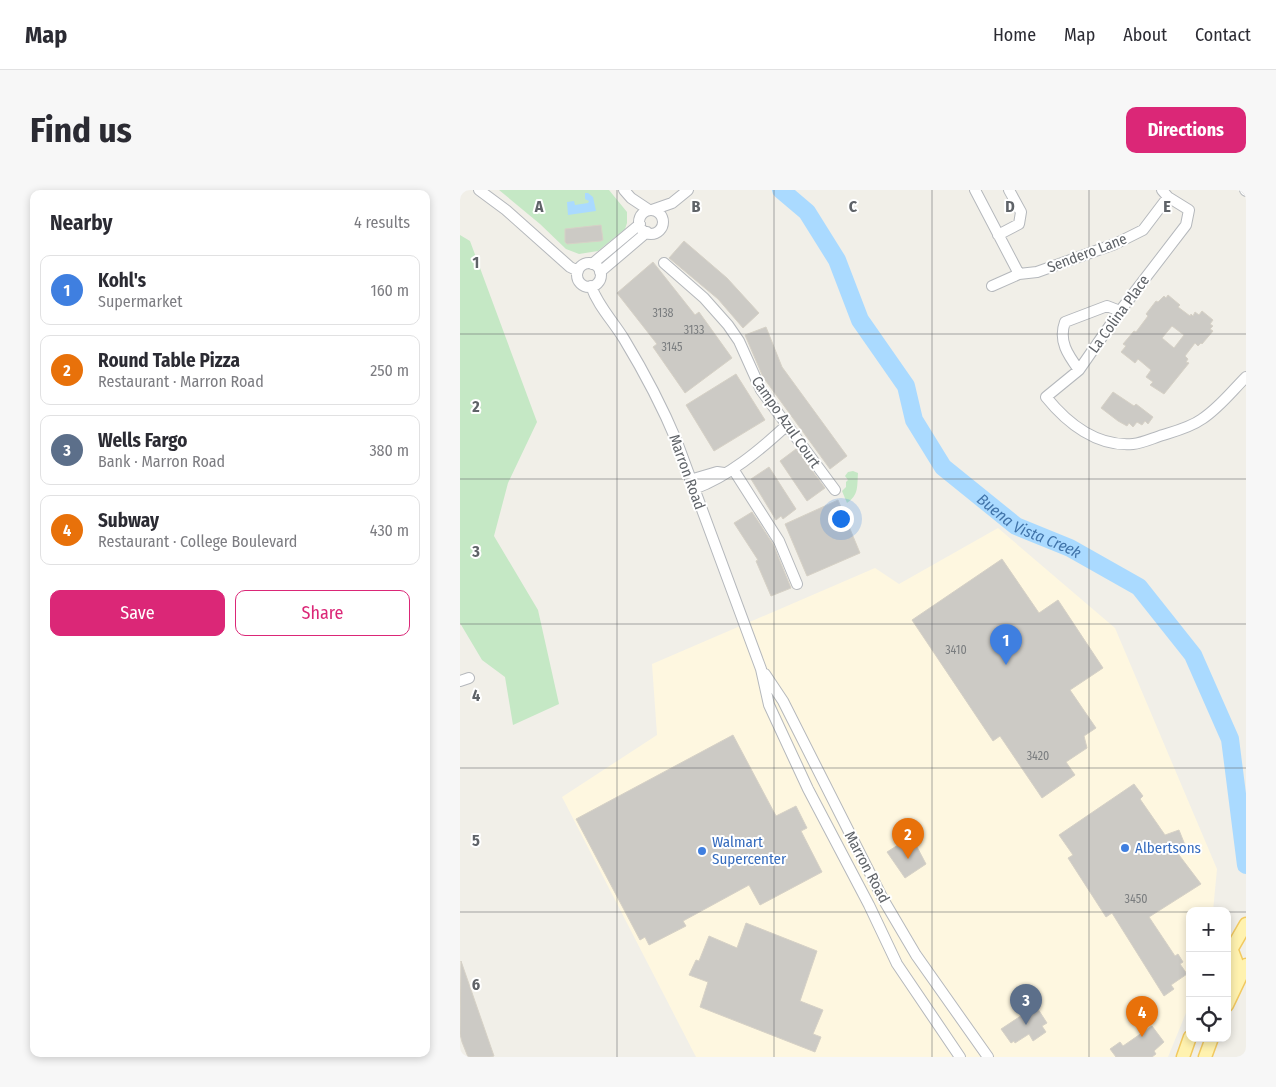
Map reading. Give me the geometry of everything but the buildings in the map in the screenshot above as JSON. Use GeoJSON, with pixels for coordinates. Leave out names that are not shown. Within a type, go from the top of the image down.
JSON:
{"type":"FeatureCollection","features":[{"type":"Feature","properties":{"kind":"main road"},"geometry":{"type":"LineString","coordinates":[[1231,949],[1246,924]]}},
{"type":"Feature","properties":{"kind":"main road"},"geometry":{"type":"LineString","coordinates":[[1231,955],[1236,961],[1231,972]]}},
{"type":"Feature","properties":{"kind":"main road"},"geometry":{"type":"LineString","coordinates":[[1231,997],[1246,965]]}},
{"type":"Feature","properties":{"kind":"main road"},"geometry":{"type":"LineString","coordinates":[[1183,1057],[1188,1042]]}},
{"type":"Feature","properties":{"kind":"main road"},"geometry":{"type":"LineString","coordinates":[[1205,1057],[1211,1042]]}},
{"type":"Feature","properties":{"kind":"street"},"geometry":{"type":"LineString","coordinates":[[479,190],[506,210],[570,267],[578,270]]}},
{"type":"Feature","properties":{"kind":"street"},"geometry":{"type":"LineString","coordinates":[[975,190],[1019,274]]}},
{"type":"Feature","properties":{"kind":"street"},"geometry":{"type":"LineString","coordinates":[[998,235],[1018,224],[1021,212],[1009,190]]}},
{"type":"Feature","properties":{"kind":"street"},"geometry":{"type":"LineString","coordinates":[[628,194],[642,225],[653,233],[659,230],[662,220],[672,203],[684,193]]}},
{"type":"Feature","properties":{"kind":"street","name":"La Colina Place"},"geometry":{"type":"LineString","coordinates":[[1165,193],[1189,210],[1186,225],[1120,311],[1079,370],[1046,397],[1056,410],[1075,426],[1093,437],[1116,444],[1135,444],[1179,430],[1200,420],[1215,409],[1246,377]]}},
{"type":"Feature","properties":{"kind":"street","name":"Sendero Lane"},"geometry":{"type":"LineString","coordinates":[[992,286],[1019,274],[1037,272],[1115,244],[1143,230],[1165,193]]}},
{"type":"Feature","properties":{"kind":"street"},"geometry":{"type":"LineString","coordinates":[[628,194],[650,210],[658,212],[662,220]]}},
{"type":"Feature","properties":{"kind":"street"},"geometry":{"type":"LineString","coordinates":[[600,272],[642,225],[643,213],[672,203]]}},
{"type":"Feature","properties":{"kind":"street"},"geometry":{"type":"LineString","coordinates":[[592,264],[642,225]]}},
{"type":"Feature","properties":{"kind":"street","name":"Campo Azul Court"},"geometry":{"type":"LineString","coordinates":[[664,263],[678,278],[704,298],[738,341],[761,390],[835,490]]}},
{"type":"Feature","properties":{"kind":"street"},"geometry":{"type":"LineString","coordinates":[[584,264],[592,264],[598,268],[600,279],[592,286],[584,286],[579,281],[578,270],[584,264]]}},
{"type":"Feature","properties":{"kind":"street","name":"Marron Road"},"geometry":{"type":"LineString","coordinates":[[592,286],[594,295],[622,337],[663,408],[762,669],[769,705],[808,789],[898,964],[960,1057]]}},
{"type":"Feature","properties":{"kind":"street"},"geometry":{"type":"LineString","coordinates":[[1079,370],[1064,348],[1062,332],[1065,322],[1107,306],[1120,311]]}},
{"type":"Feature","properties":{"kind":"street"},"geometry":{"type":"LineString","coordinates":[[692,484],[720,478],[787,425]]}},
{"type":"Feature","properties":{"kind":"street"},"geometry":{"type":"LineString","coordinates":[[728,471],[779,541],[797,584]]}},
{"type":"Feature","properties":{"kind":"street","name":"Marron Road"},"geometry":{"type":"LineString","coordinates":[[762,669],[783,701],[883,899],[916,955],[988,1057]]}},
{"type":"Feature","properties":{"kind":"shaded area"},"geometry":{"type":"Polygon","coordinates":[[[998,528],[1115,628],[1217,869],[1213,907],[1186,907],[1186,1013],[1168,1057],[696,1057],[562,797],[657,735],[652,664],[875,568],[899,584],[998,528]]]}},
{"type":"Feature","properties":{"kind":"green space"},"geometry":{"type":"Polygon","coordinates":[[[499,190],[609,190],[627,212],[627,223],[625,229],[598,251],[579,254],[566,249],[540,224],[499,190]]]}},
{"type":"Feature","properties":{"kind":"green space"},"geometry":{"type":"Polygon","coordinates":[[[460,235],[470,241],[537,422],[508,483],[494,536],[538,610],[559,704],[513,725],[505,677],[482,660],[460,623],[460,235]]]}},
{"type":"Feature","properties":{"kind":"green space"},"geometry":{"type":"Polygon","coordinates":[[[848,472],[858,473],[857,490],[854,497],[847,503],[842,491],[846,487],[848,480],[845,476],[848,472]]]}},
{"type":"Feature","properties":{"kind":"water"},"geometry":{"type":"Polygon","coordinates":[[[585,193],[593,197],[596,211],[568,215],[567,202],[574,201],[575,205],[588,203],[589,201],[585,199],[585,193]]]}},
{"type":"Feature","properties":{"kind":"waterway","name":"Buena Vista Creek"},"geometry":{"type":"LineString","coordinates":[[781,190],[807,212],[837,260],[860,320],[906,386],[914,420],[943,467],[1016,526],[1070,548],[1139,587],[1193,655],[1230,739],[1246,865]]}},
{"type":"Feature","properties":{"kind":"place","name":"Kohl's"},"geometry":{"type":"Point","coordinates":[1006,665]}},
{"type":"Feature","properties":{"kind":"place","name":"Albertsons"},"geometry":{"type":"Point","coordinates":[1125,848]}},
{"type":"Feature","properties":{"kind":"place","name":"Walmart Supercenter"},"geometry":{"type":"Point","coordinates":[702,851]}},
{"type":"Feature","properties":{"kind":"place","name":"Round Table Pizza"},"geometry":{"type":"Point","coordinates":[908,859]}},
{"type":"Feature","properties":{"kind":"place","name":"Wells Fargo"},"geometry":{"type":"Point","coordinates":[1026,1025]}},
{"type":"Feature","properties":{"kind":"place","name":"Subway"},"geometry":{"type":"Point","coordinates":[1142,1037]}}]}
